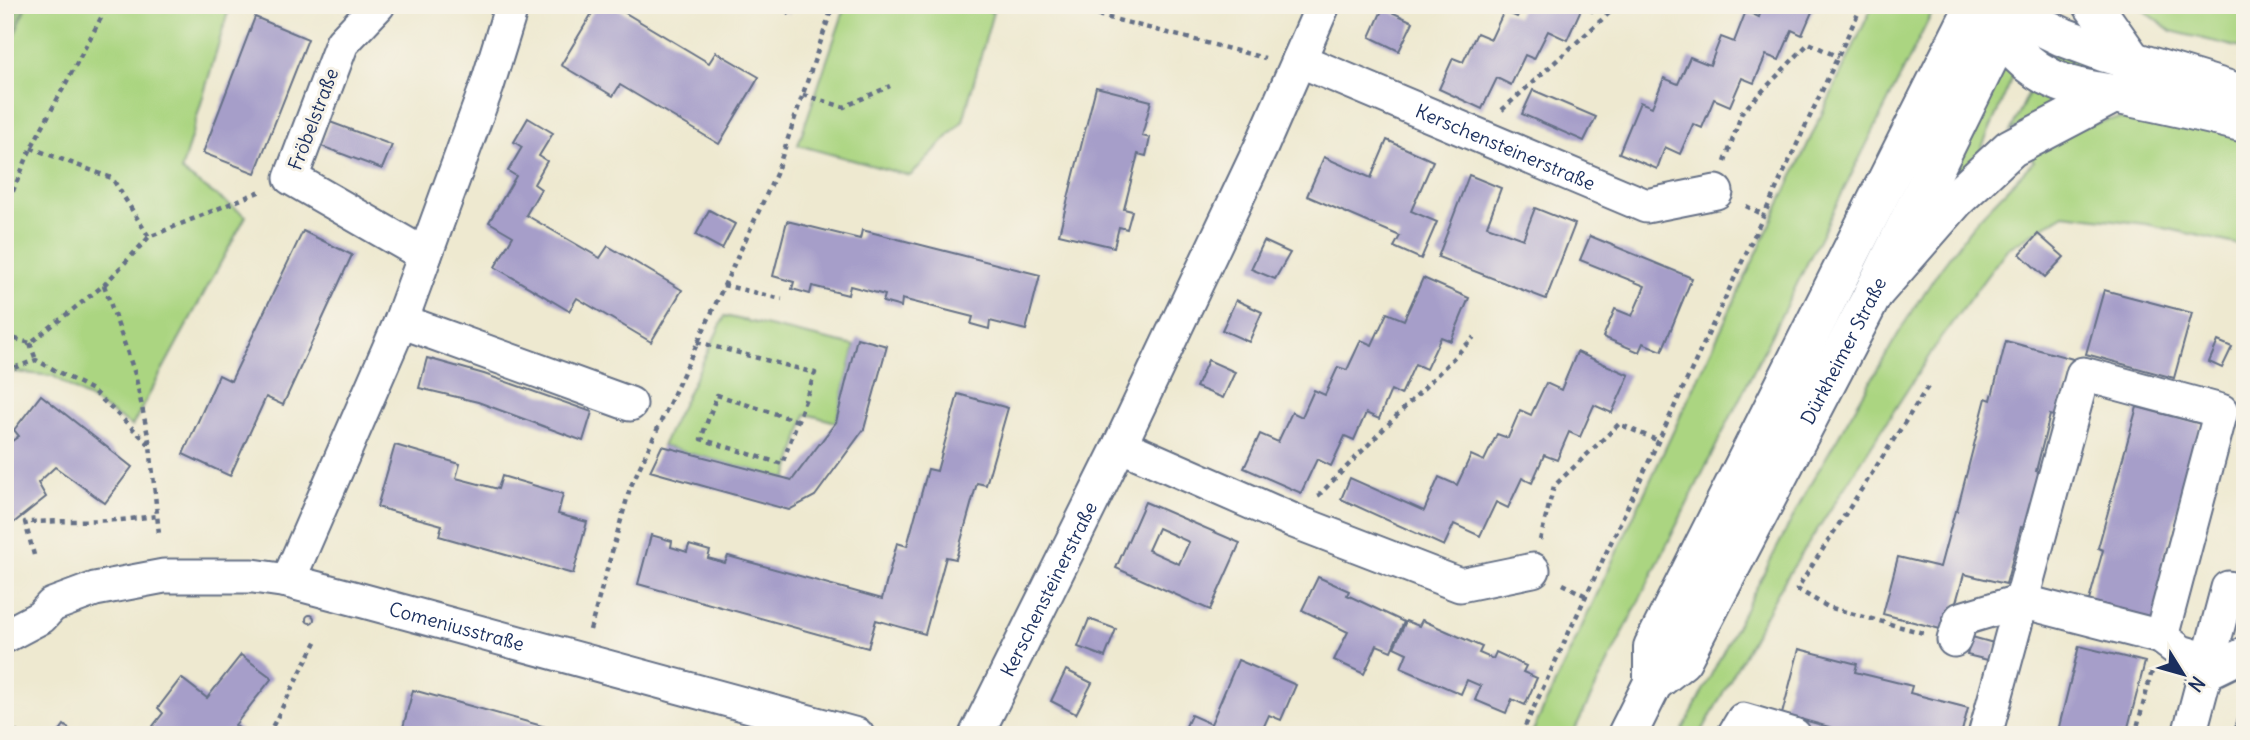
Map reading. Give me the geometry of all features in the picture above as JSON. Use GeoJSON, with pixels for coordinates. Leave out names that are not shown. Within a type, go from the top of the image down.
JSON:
{"type":"FeatureCollection","features":[{"type":"Feature","properties":{"kind":"main road"},"geometry":{"type":"LineString","coordinates":[[2093,5],[2134,62]]}},
{"type":"Feature","properties":{"kind":"main road"},"geometry":{"type":"LineString","coordinates":[[1997,11],[2134,62],[2245,95]]}},
{"type":"Feature","properties":{"kind":"main road"},"geometry":{"type":"LineString","coordinates":[[1997,11],[2030,65],[2047,76],[2071,86],[2196,110],[2245,123]]}},
{"type":"Feature","properties":{"kind":"main road","name":"Dürkheimer Straße"},"geometry":{"type":"LineString","coordinates":[[1627,735],[1653,683],[1682,660],[1873,294],[1997,11]]}},
{"type":"Feature","properties":{"kind":"main road","name":"Dürkheimer Straße"},"geometry":{"type":"LineString","coordinates":[[1653,683],[1653,647],[1997,11]]}},
{"type":"Feature","properties":{"kind":"main road"},"geometry":{"type":"LineString","coordinates":[[1873,294],[1956,199],[2011,148],[2113,94]]}},
{"type":"Feature","properties":{"kind":"street","name":"Fröbelstraße"},"geometry":{"type":"LineString","coordinates":[[377,5],[342,43],[291,178],[425,255]]}},
{"type":"Feature","properties":{"kind":"street"},"geometry":{"type":"LineString","coordinates":[[288,581],[401,321],[487,86],[512,5]]}},
{"type":"Feature","properties":{"kind":"street","name":"Kerschensteinerstraße"},"geometry":{"type":"LineString","coordinates":[[976,735],[1120,445],[1261,147],[1323,5]]}},
{"type":"Feature","properties":{"kind":"street","name":"Kerschensteinerstraße"},"geometry":{"type":"LineString","coordinates":[[1297,63],[1646,206],[1716,192]]}},
{"type":"Feature","properties":{"kind":"street"},"geometry":{"type":"LineString","coordinates":[[401,321],[630,404]]}},
{"type":"Feature","properties":{"kind":"street"},"geometry":{"type":"LineString","coordinates":[[1985,735],[2082,374],[2221,411],[2183,655],[2189,735]]}},
{"type":"Feature","properties":{"kind":"street"},"geometry":{"type":"LineString","coordinates":[[1120,445],[1294,521],[1460,585],[1533,570]]}},
{"type":"Feature","properties":{"kind":"street","name":"Comeniusstraße"},"geometry":{"type":"LineString","coordinates":[[5,636],[41,617],[52,605],[95,589],[164,576],[253,576],[288,581],[858,735]]}},
{"type":"Feature","properties":{"kind":"street"},"geometry":{"type":"LineString","coordinates":[[2183,655],[2228,588],[2245,592]]}},
{"type":"Feature","properties":{"kind":"street","name":"Comeniusstraße"},"geometry":{"type":"LineString","coordinates":[[5,609],[36,600],[52,605]]}},
{"type":"Feature","properties":{"kind":"street"},"geometry":{"type":"LineString","coordinates":[[1954,640],[1961,619],[2021,601],[2183,655],[2245,654]]}},
{"type":"Feature","properties":{"kind":"street"},"geometry":{"type":"LineString","coordinates":[[1734,735],[1743,720],[1794,735]]}},
{"type":"Feature","properties":{"kind":"path"},"geometry":{"type":"LineString","coordinates":[[5,210],[31,148],[108,5]]}},
{"type":"Feature","properties":{"kind":"path"},"geometry":{"type":"LineString","coordinates":[[590,632],[630,488],[776,174],[833,5]]}},
{"type":"Feature","properties":{"kind":"path"},"geometry":{"type":"LineString","coordinates":[[1059,5],[1297,63]]}},
{"type":"Feature","properties":{"kind":"path"},"geometry":{"type":"LineString","coordinates":[[1474,135],[1618,5]]}},
{"type":"Feature","properties":{"kind":"path"},"geometry":{"type":"LineString","coordinates":[[1521,735],[1862,5]]}},
{"type":"Feature","properties":{"kind":"path"},"geometry":{"type":"LineString","coordinates":[[1716,192],[1742,111],[1809,43],[1838,57]]}},
{"type":"Feature","properties":{"kind":"path"},"geometry":{"type":"LineString","coordinates":[[803,94],[844,107],[890,86]]}},
{"type":"Feature","properties":{"kind":"path"},"geometry":{"type":"LineString","coordinates":[[31,148],[112,178],[149,237]]}},
{"type":"Feature","properties":{"kind":"path"},"geometry":{"type":"LineString","coordinates":[[30,343],[104,285],[149,237],[291,178]]}},
{"type":"Feature","properties":{"kind":"path"},"geometry":{"type":"LineString","coordinates":[[104,285],[135,374],[150,445],[159,534]]}},
{"type":"Feature","properties":{"kind":"path"},"geometry":{"type":"LineString","coordinates":[[723,285],[782,299]]}},
{"type":"Feature","properties":{"kind":"path"},"geometry":{"type":"LineString","coordinates":[[5,336],[30,343]]}},
{"type":"Feature","properties":{"kind":"path"},"geometry":{"type":"LineString","coordinates":[[1294,521],[1474,337]]}},
{"type":"Feature","properties":{"kind":"path"},"geometry":{"type":"LineString","coordinates":[[697,342],[815,373],[798,421],[782,464],[701,439],[717,395],[798,421]]}},
{"type":"Feature","properties":{"kind":"path"},"geometry":{"type":"LineString","coordinates":[[30,343],[36,360],[92,390],[150,445]]}},
{"type":"Feature","properties":{"kind":"path"},"geometry":{"type":"LineString","coordinates":[[5,371],[36,360]]}},
{"type":"Feature","properties":{"kind":"path"},"geometry":{"type":"LineString","coordinates":[[1929,385],[1797,589],[1828,607],[1954,640]]}},
{"type":"Feature","properties":{"kind":"path"},"geometry":{"type":"LineString","coordinates":[[1533,570],[1554,486],[1619,424],[1659,441]]}},
{"type":"Feature","properties":{"kind":"path"},"geometry":{"type":"LineString","coordinates":[[34,555],[25,522],[120,520],[158,516]]}},
{"type":"Feature","properties":{"kind":"path"},"geometry":{"type":"LineString","coordinates":[[268,735],[317,638]]}},
{"type":"Feature","properties":{"kind":"path"},"geometry":{"type":"LineString","coordinates":[[2135,735],[2183,655]]}},
{"type":"Feature","properties":{"kind":"path"},"geometry":{"type":"LineString","coordinates":[[5,714],[16,732],[13,735]]}},
{"type":"Feature","properties":{"kind":"path"},"geometry":{"type":"LineString","coordinates":[[1288,735],[1294,729]]}},
{"type":"Feature","properties":{"kind":"green space"},"geometry":{"type":"Polygon","coordinates":[[[5,5],[26,5],[5,62],[5,5]]]}},
{"type":"Feature","properties":{"kind":"green space"},"geometry":{"type":"Polygon","coordinates":[[[26,5],[230,5],[181,171],[246,216],[132,426],[53,376],[5,371],[5,62],[26,5]]]}},
{"type":"Feature","properties":{"kind":"green space"},"geometry":{"type":"Polygon","coordinates":[[[846,5],[967,5],[993,12],[963,121],[910,176],[798,145],[846,5]]]}},
{"type":"Feature","properties":{"kind":"green space"},"geometry":{"type":"Polygon","coordinates":[[[1873,5],[1936,5],[1572,735],[1531,735],[1873,5]]]}},
{"type":"Feature","properties":{"kind":"green space"},"geometry":{"type":"Polygon","coordinates":[[[2137,5],[2245,5],[2245,49],[2171,31],[2137,5]]]}},
{"type":"Feature","properties":{"kind":"green space"},"geometry":{"type":"Polygon","coordinates":[[[2053,43],[2121,73],[2118,80],[2044,59],[2053,43]]]}},
{"type":"Feature","properties":{"kind":"green space"},"geometry":{"type":"Polygon","coordinates":[[[2000,62],[2014,74],[1979,154],[1944,186],[2000,62]]]}},
{"type":"Feature","properties":{"kind":"green space"},"geometry":{"type":"Polygon","coordinates":[[[2031,88],[2065,99],[2010,132],[2031,88]]]}},
{"type":"Feature","properties":{"kind":"green space"},"geometry":{"type":"Polygon","coordinates":[[[2152,116],[2245,131],[2245,246],[2146,224],[2064,214],[2007,249],[1940,339],[1783,583],[1700,735],[1680,735],[1807,490],[1904,324],[1940,269],[1978,219],[2034,161],[2024,153],[2075,129],[2108,120],[2152,116]]]}},
{"type":"Feature","properties":{"kind":"green space"},"geometry":{"type":"Polygon","coordinates":[[[725,316],[855,346],[836,422],[806,414],[787,479],[662,446],[725,316]]]}},
{"type":"Feature","properties":{"kind":"building"},"geometry":{"type":"Polygon","coordinates":[[[597,5],[612,5],[709,63],[716,52],[759,77],[719,144],[620,85],[613,96],[561,65],[597,5]]]}},
{"type":"Feature","properties":{"kind":"building"},"geometry":{"type":"Polygon","coordinates":[[[774,5],[794,5],[789,14],[774,5]]]}},
{"type":"Feature","properties":{"kind":"building"},"geometry":{"type":"Polygon","coordinates":[[[1523,5],[1595,5],[1592,12],[1582,7],[1567,40],[1548,31],[1534,59],[1525,55],[1511,85],[1497,78],[1482,109],[1439,89],[1453,58],[1463,62],[1477,33],[1491,39],[1504,11],[1517,17],[1523,5]]]}},
{"type":"Feature","properties":{"kind":"building"},"geometry":{"type":"Polygon","coordinates":[[[1763,5],[1815,5],[1802,35],[1792,30],[1779,60],[1766,55],[1754,83],[1742,78],[1730,106],[1714,99],[1702,128],[1693,124],[1680,154],[1665,147],[1657,169],[1619,153],[1640,102],[1652,107],[1664,78],[1678,84],[1690,57],[1710,65],[1721,37],[1734,42],[1746,11],[1759,17],[1763,5]]]}},
{"type":"Feature","properties":{"kind":"building"},"geometry":{"type":"Polygon","coordinates":[[[1383,8],[1413,22],[1399,51],[1370,37],[1383,8]]]}},
{"type":"Feature","properties":{"kind":"building"},"geometry":{"type":"Polygon","coordinates":[[[255,17],[308,39],[255,173],[203,153],[255,17]]]}},
{"type":"Feature","properties":{"kind":"building"},"geometry":{"type":"Polygon","coordinates":[[[1096,87],[1151,101],[1142,136],[1150,138],[1146,156],[1138,154],[1124,209],[1132,211],[1127,229],[1119,227],[1114,247],[1059,234],[1096,87]]]}},
{"type":"Feature","properties":{"kind":"building"},"geometry":{"type":"Polygon","coordinates":[[[1533,90],[1596,117],[1584,141],[1522,114],[1533,90]]]}},
{"type":"Feature","properties":{"kind":"building"},"geometry":{"type":"Polygon","coordinates":[[[528,118],[553,133],[539,156],[547,161],[534,184],[541,189],[526,215],[600,258],[608,246],[682,290],[651,342],[577,298],[569,311],[495,267],[513,236],[489,222],[516,176],[508,171],[522,147],[514,142],[528,118]]]}},
{"type":"Feature","properties":{"kind":"building"},"geometry":{"type":"Polygon","coordinates":[[[330,122],[392,145],[382,169],[321,146],[330,122]]]}},
{"type":"Feature","properties":{"kind":"building"},"geometry":{"type":"Polygon","coordinates":[[[1387,140],[1433,161],[1411,211],[1437,222],[1421,259],[1394,247],[1400,236],[1307,196],[1324,157],[1371,178],[1387,140]]]}},
{"type":"Feature","properties":{"kind":"building"},"geometry":{"type":"Polygon","coordinates":[[[1469,175],[1501,188],[1487,226],[1523,239],[1535,208],[1575,224],[1546,299],[1438,257],[1469,175]]]}},
{"type":"Feature","properties":{"kind":"building"},"geometry":{"type":"Polygon","coordinates":[[[709,210],[735,224],[722,249],[696,235],[709,210]]]}},
{"type":"Feature","properties":{"kind":"building"},"geometry":{"type":"Polygon","coordinates":[[[787,221],[860,239],[862,230],[1040,275],[1026,330],[990,321],[989,329],[971,324],[973,317],[902,299],[901,307],[883,302],[885,295],[850,286],[848,295],[812,286],[810,294],[792,289],[794,282],[773,276],[787,221]]]}},
{"type":"Feature","properties":{"kind":"building"},"geometry":{"type":"Polygon","coordinates":[[[303,231],[352,255],[283,405],[266,397],[230,476],[183,454],[219,375],[231,381],[303,231]]]}},
{"type":"Feature","properties":{"kind":"building"},"geometry":{"type":"Polygon","coordinates":[[[2038,234],[2064,257],[2045,277],[2020,254],[2038,234]]]}},
{"type":"Feature","properties":{"kind":"building"},"geometry":{"type":"Polygon","coordinates":[[[1590,236],[1692,278],[1662,351],[1643,343],[1639,352],[1603,337],[1615,309],[1632,316],[1645,286],[1580,260],[1590,236]]]}},
{"type":"Feature","properties":{"kind":"building"},"geometry":{"type":"Polygon","coordinates":[[[1264,241],[1290,253],[1275,279],[1251,269],[1264,241]]]}},
{"type":"Feature","properties":{"kind":"building"},"geometry":{"type":"Polygon","coordinates":[[[1423,278],[1469,298],[1451,341],[1441,337],[1426,369],[1415,364],[1401,395],[1391,390],[1379,419],[1366,413],[1354,440],[1345,436],[1331,466],[1317,459],[1301,493],[1244,468],[1260,434],[1278,442],[1292,412],[1302,417],[1314,390],[1325,395],[1338,367],[1347,370],[1361,340],[1372,345],[1387,313],[1404,320],[1423,278]]]}},
{"type":"Feature","properties":{"kind":"building"},"geometry":{"type":"Polygon","coordinates":[[[2104,290],[2192,313],[2174,378],[2086,354],[2104,290]]]}},
{"type":"Feature","properties":{"kind":"building"},"geometry":{"type":"Polygon","coordinates":[[[1236,300],[1262,312],[1249,342],[1222,330],[1236,300]]]}},
{"type":"Feature","properties":{"kind":"building"},"geometry":{"type":"Polygon","coordinates":[[[857,338],[887,346],[864,429],[815,496],[789,510],[650,471],[662,446],[792,480],[836,422],[857,338]]]}},
{"type":"Feature","properties":{"kind":"building"},"geometry":{"type":"Polygon","coordinates":[[[2006,341],[2073,359],[2058,417],[2050,415],[2036,471],[2042,473],[2028,529],[2021,527],[2006,584],[1964,574],[1948,631],[1883,614],[1898,557],[1940,567],[1986,398],[1991,400],[2006,341]]]}},
{"type":"Feature","properties":{"kind":"building"},"geometry":{"type":"Polygon","coordinates":[[[2218,341],[2232,347],[2222,368],[2209,362],[2218,341]]]}},
{"type":"Feature","properties":{"kind":"building"},"geometry":{"type":"Polygon","coordinates":[[[1577,352],[1629,375],[1612,413],[1594,405],[1580,437],[1569,432],[1557,460],[1544,455],[1532,483],[1522,478],[1508,508],[1496,502],[1480,536],[1454,524],[1444,546],[1341,499],[1350,478],[1424,511],[1439,477],[1457,485],[1471,455],[1484,461],[1497,434],[1508,438],[1520,410],[1531,415],[1546,383],[1561,390],[1577,352]]]}},
{"type":"Feature","properties":{"kind":"building"},"geometry":{"type":"Polygon","coordinates":[[[427,358],[484,374],[592,412],[583,441],[478,402],[419,388],[427,358]]]}},
{"type":"Feature","properties":{"kind":"building"},"geometry":{"type":"Polygon","coordinates":[[[1208,360],[1235,372],[1223,398],[1196,387],[1208,360]]]}},
{"type":"Feature","properties":{"kind":"building"},"geometry":{"type":"Polygon","coordinates":[[[958,394],[1008,408],[986,485],[977,483],[956,559],[946,557],[925,634],[876,620],[868,648],[638,584],[651,535],[672,541],[671,547],[687,552],[689,545],[710,551],[708,558],[725,563],[728,556],[882,599],[897,543],[907,546],[928,469],[937,471],[958,394]]]}},
{"type":"Feature","properties":{"kind":"building"},"geometry":{"type":"Polygon","coordinates":[[[41,395],[132,467],[105,503],[55,467],[38,483],[46,497],[12,524],[5,516],[5,446],[19,436],[14,430],[41,395]]]}},
{"type":"Feature","properties":{"kind":"building"},"geometry":{"type":"Polygon","coordinates":[[[2137,407],[2201,424],[2162,565],[2170,567],[2154,625],[2087,608],[2103,550],[2098,548],[2137,407]]]}},
{"type":"Feature","properties":{"kind":"building"},"geometry":{"type":"Polygon","coordinates":[[[395,445],[460,464],[456,478],[498,489],[502,476],[563,494],[558,514],[587,522],[573,574],[439,536],[442,525],[377,507],[395,445]]]}},
{"type":"Feature","properties":{"kind":"building"},"geometry":{"type":"Polygon","coordinates":[[[1145,502],[1240,543],[1210,610],[1116,568],[1145,502]],[[1158,528],[1148,550],[1179,564],[1189,542],[1158,528]]]}},
{"type":"Feature","properties":{"kind":"building"},"geometry":{"type":"Polygon","coordinates":[[[1318,577],[1349,591],[1347,595],[1404,622],[1391,651],[1377,645],[1364,674],[1334,660],[1348,632],[1302,610],[1318,577]]]}},
{"type":"Feature","properties":{"kind":"building"},"geometry":{"type":"Polygon","coordinates":[[[310,615],[314,619],[310,623],[306,619],[310,615]]]}},
{"type":"Feature","properties":{"kind":"building"},"geometry":{"type":"Polygon","coordinates":[[[1089,619],[1116,629],[1105,657],[1078,647],[1089,619]]]}},
{"type":"Feature","properties":{"kind":"building"},"geometry":{"type":"Polygon","coordinates":[[[1422,620],[1482,647],[1479,653],[1493,659],[1496,652],[1526,666],[1523,672],[1537,678],[1525,705],[1512,699],[1506,713],[1475,700],[1481,686],[1467,680],[1461,694],[1401,668],[1407,653],[1394,647],[1406,621],[1419,626],[1422,620]]]}},
{"type":"Feature","properties":{"kind":"building"},"geometry":{"type":"Polygon","coordinates":[[[1972,637],[1997,644],[1992,661],[1967,655],[1972,637]]]}},
{"type":"Feature","properties":{"kind":"building"},"geometry":{"type":"Polygon","coordinates":[[[2079,646],[2145,662],[2126,735],[2057,735],[2079,646]]]}},
{"type":"Feature","properties":{"kind":"building"},"geometry":{"type":"Polygon","coordinates":[[[1799,649],[1857,664],[1855,672],[1912,686],[1910,693],[1968,708],[1961,735],[1839,735],[1840,730],[1782,714],[1799,649]]]}},
{"type":"Feature","properties":{"kind":"building"},"geometry":{"type":"Polygon","coordinates":[[[241,655],[272,678],[235,725],[247,735],[146,735],[163,713],[158,708],[181,678],[207,698],[241,655]]]}},
{"type":"Feature","properties":{"kind":"building"},"geometry":{"type":"Polygon","coordinates":[[[1238,660],[1296,685],[1281,720],[1269,715],[1260,735],[1182,735],[1191,715],[1211,724],[1238,660]]]}},
{"type":"Feature","properties":{"kind":"building"},"geometry":{"type":"Polygon","coordinates":[[[1066,670],[1092,683],[1076,714],[1051,701],[1066,670]]]}},
{"type":"Feature","properties":{"kind":"building"},"geometry":{"type":"Polygon","coordinates":[[[413,690],[571,734],[571,735],[401,735],[413,690]]]}},
{"type":"Feature","properties":{"kind":"building"},"geometry":{"type":"Polygon","coordinates":[[[2241,707],[2245,708],[2245,735],[2233,735],[2241,707]]]}},
{"type":"Feature","properties":{"kind":"building"},"geometry":{"type":"Polygon","coordinates":[[[64,725],[76,735],[57,735],[64,725]]]}}]}
